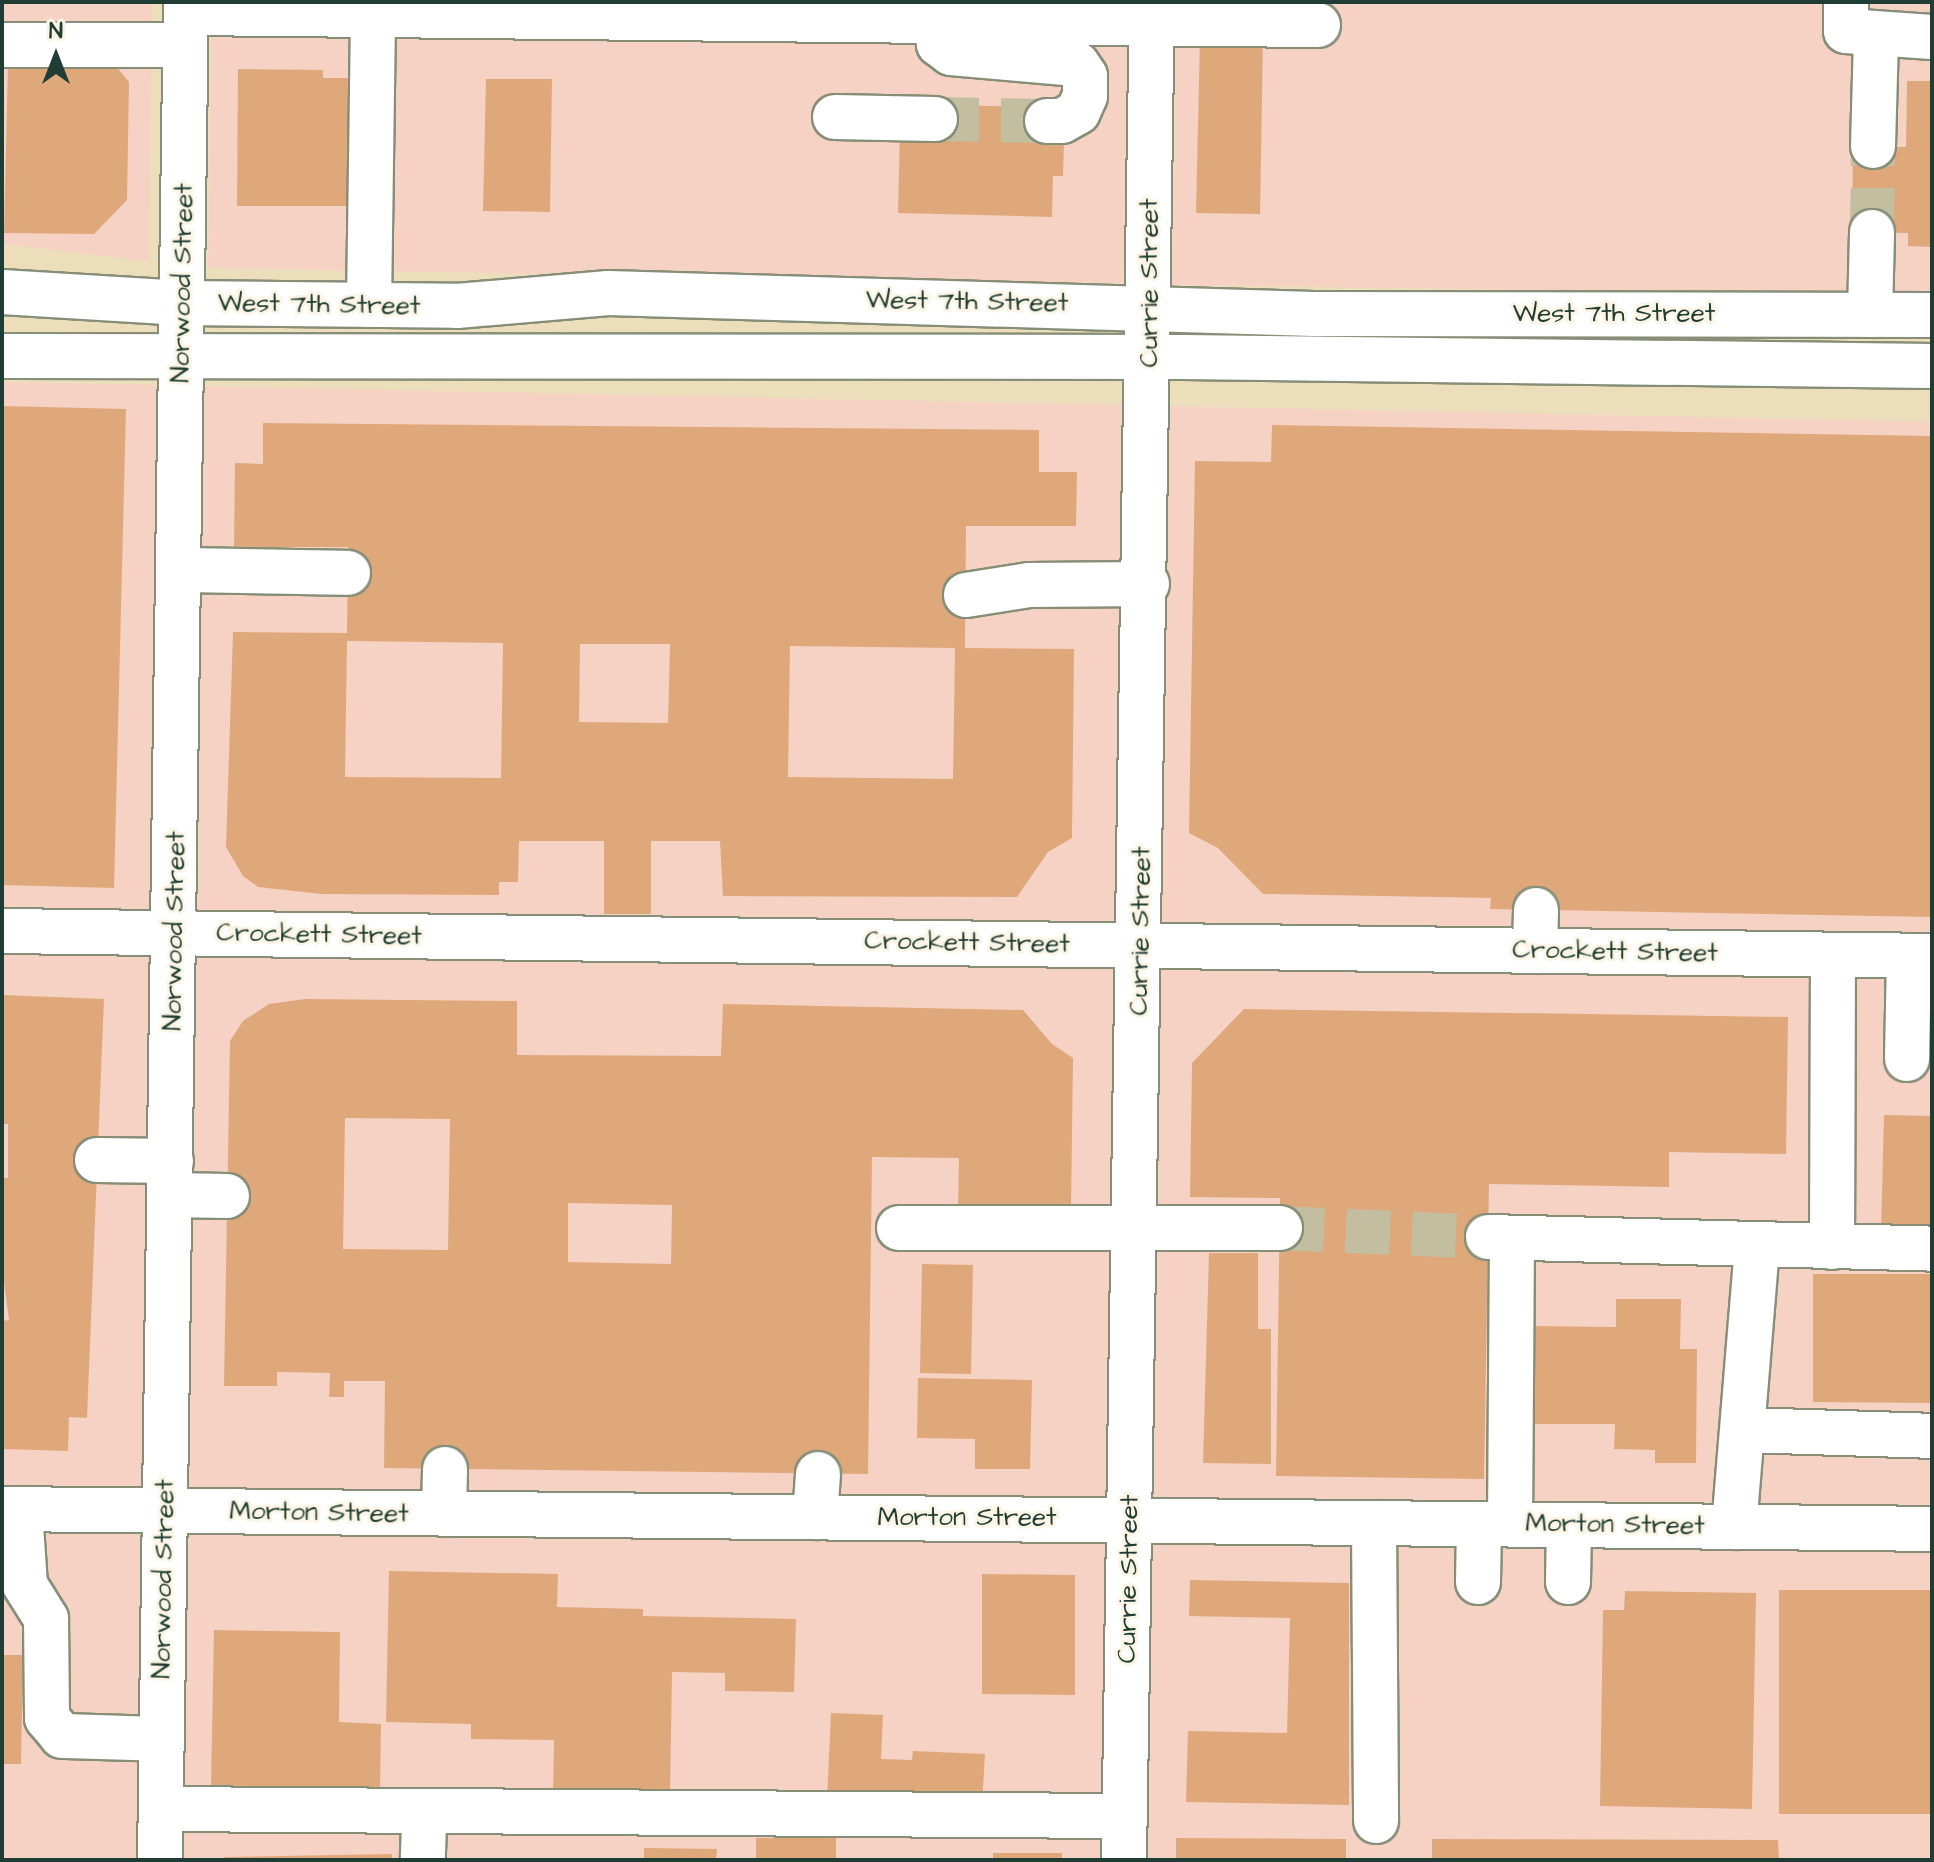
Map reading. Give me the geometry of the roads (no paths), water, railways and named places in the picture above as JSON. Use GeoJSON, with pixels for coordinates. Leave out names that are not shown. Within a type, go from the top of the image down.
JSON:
{"type":"FeatureCollection","features":[{"type":"Feature","properties":{"kind":"street"},"geometry":{"type":"LineString","coordinates":[[1846,2],[1846,31],[1876,36],[1932,37]]}},
{"type":"Feature","properties":{"kind":"street"},"geometry":{"type":"LineString","coordinates":[[2,45],[186,20],[373,15],[1152,12],[1318,25]]}},
{"type":"Feature","properties":{"kind":"street","name":"Currie Street"},"geometry":{"type":"LineString","coordinates":[[1124,1860],[1147,584],[1152,12]]}},
{"type":"Feature","properties":{"kind":"street"},"geometry":{"type":"LineString","coordinates":[[917,14],[939,44],[951,53],[1077,64],[1085,76],[1085,96],[1078,112],[1062,121],[1047,121]]}},
{"type":"Feature","properties":{"kind":"street"},"geometry":{"type":"LineString","coordinates":[[369,305],[373,15]]}},
{"type":"Feature","properties":{"kind":"street","name":"Norwood Street"},"geometry":{"type":"LineString","coordinates":[[160,1860],[176,933],[186,20]]}},
{"type":"Feature","properties":{"kind":"street"},"geometry":{"type":"LineString","coordinates":[[1873,146],[1876,36]]}},
{"type":"Feature","properties":{"kind":"street"},"geometry":{"type":"LineString","coordinates":[[835,117],[935,119]]}},
{"type":"Feature","properties":{"kind":"street"},"geometry":{"type":"LineString","coordinates":[[1870,315],[1872,232]]}},
{"type":"Feature","properties":{"kind":"street","name":"West 7th Street"},"geometry":{"type":"LineString","coordinates":[[2,292],[183,303],[457,306],[608,293],[1150,309],[1932,315]]}},
{"type":"Feature","properties":{"kind":"street","name":"West 7th Street"},"geometry":{"type":"LineString","coordinates":[[2,356],[1150,357],[1932,366]]}},
{"type":"Feature","properties":{"kind":"street"},"geometry":{"type":"LineString","coordinates":[[179,570],[348,573]]}},
{"type":"Feature","properties":{"kind":"street"},"geometry":{"type":"LineString","coordinates":[[966,595],[1029,585],[1147,584]]}},
{"type":"Feature","properties":{"kind":"street","name":"Crockett Street"},"geometry":{"type":"LineString","coordinates":[[2,931],[1140,946],[1536,930],[1833,955],[1920,956]]}},
{"type":"Feature","properties":{"kind":"street"},"geometry":{"type":"LineString","coordinates":[[1832,1247],[1833,955]]}},
{"type":"Feature","properties":{"kind":"street"},"geometry":{"type":"LineString","coordinates":[[1906,1059],[1920,956]]}},
{"type":"Feature","properties":{"kind":"street"},"geometry":{"type":"LineString","coordinates":[[97,1160],[171,1178],[227,1196]]}},
{"type":"Feature","properties":{"kind":"street"},"geometry":{"type":"LineString","coordinates":[[899,1228],[1280,1228]]}},
{"type":"Feature","properties":{"kind":"street"},"geometry":{"type":"LineString","coordinates":[[1478,1582],[1495,1524],[1500,1239],[1932,1249]]}},
{"type":"Feature","properties":{"kind":"street"},"geometry":{"type":"LineString","coordinates":[[1734,1527],[1745,1430],[1757,1246]]}},
{"type":"Feature","properties":{"kind":"street"},"geometry":{"type":"LineString","coordinates":[[1745,1430],[1932,1436]]}},
{"type":"Feature","properties":{"kind":"street"},"geometry":{"type":"LineString","coordinates":[[444,1514],[445,1469]]}},
{"type":"Feature","properties":{"kind":"street"},"geometry":{"type":"LineString","coordinates":[[815,1517],[818,1474]]}},
{"type":"Feature","properties":{"kind":"street"},"geometry":{"type":"LineString","coordinates":[[11,1509],[25,1585],[46,1619],[47,1718],[62,1736],[162,1739]]}},
{"type":"Feature","properties":{"kind":"street","name":"Morton Street"},"geometry":{"type":"LineString","coordinates":[[11,1509],[1932,1529]]}},
{"type":"Feature","properties":{"kind":"street"},"geometry":{"type":"LineString","coordinates":[[1374,1523],[1376,1821]]}},
{"type":"Feature","properties":{"kind":"street"},"geometry":{"type":"LineString","coordinates":[[1568,1582],[1569,1525]]}},
{"type":"Feature","properties":{"kind":"street"},"geometry":{"type":"LineString","coordinates":[[161,1809],[1125,1816]]}},
{"type":"Feature","properties":{"kind":"street"},"geometry":{"type":"LineString","coordinates":[[417,1811],[424,1824],[423,1860]]}},
{"type":"Feature","properties":{"kind":"tunnel"},"geometry":{"type":"LineString","coordinates":[[935,119],[1047,121]]}},
{"type":"Feature","properties":{"kind":"tunnel"},"geometry":{"type":"LineString","coordinates":[[1872,232],[1873,146]]}},
{"type":"Feature","properties":{"kind":"tunnel"},"geometry":{"type":"LineString","coordinates":[[1280,1228],[1488,1237]]}}]}
